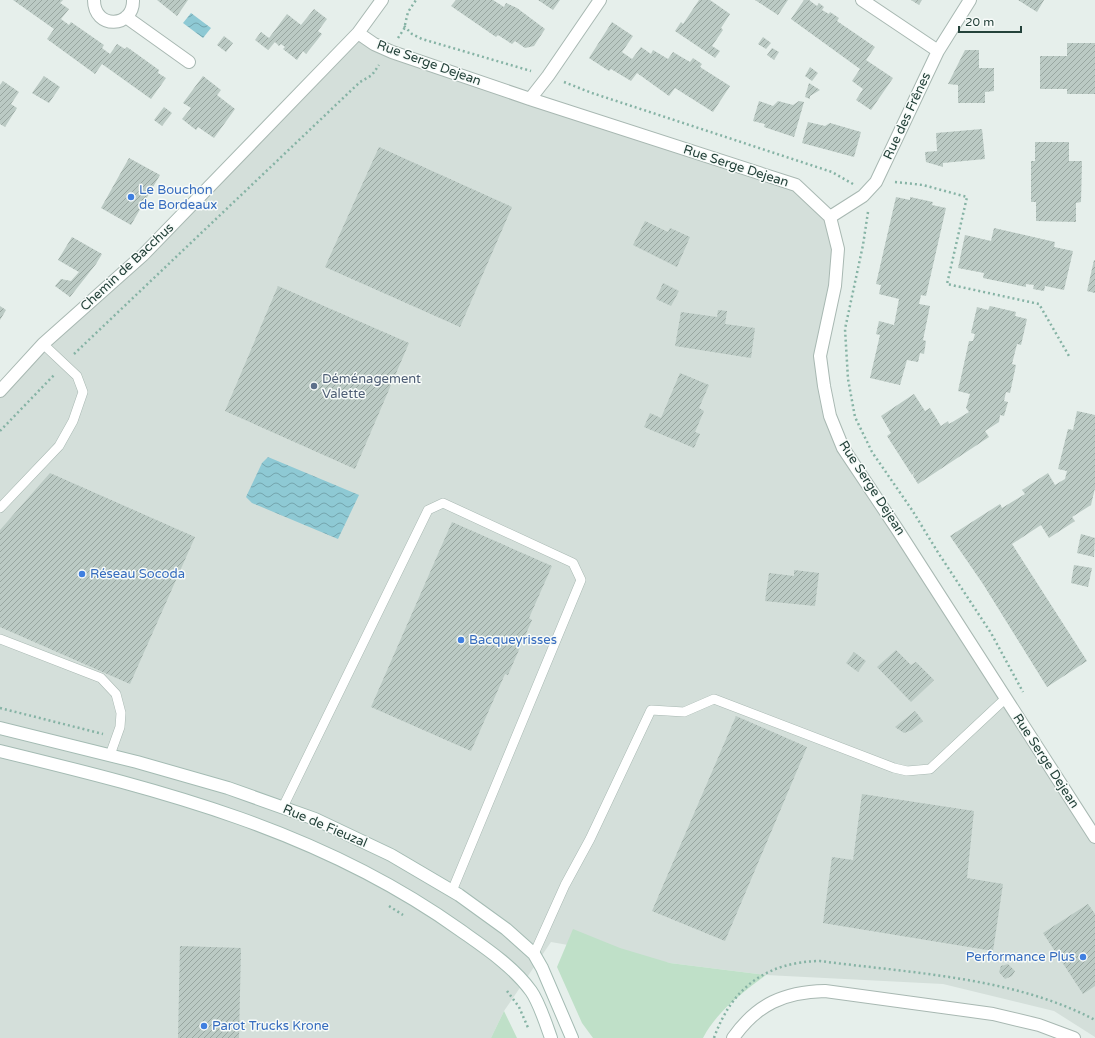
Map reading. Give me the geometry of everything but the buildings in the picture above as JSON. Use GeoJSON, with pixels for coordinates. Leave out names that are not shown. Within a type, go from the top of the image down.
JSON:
{"type":"FeatureCollection","features":[{"type":"Feature","properties":{"kind":"street"},"geometry":{"type":"LineString","coordinates":[[94,0],[95,11],[104,20],[115,22],[126,17],[133,8],[133,0]]}},
{"type":"Feature","properties":{"kind":"street","name":"Chemin de Bacchus"},"geometry":{"type":"LineString","coordinates":[[0,390],[43,344],[143,255],[358,33],[382,0]]}},
{"type":"Feature","properties":{"kind":"street"},"geometry":{"type":"LineString","coordinates":[[530,99],[548,76],[600,0]]}},
{"type":"Feature","properties":{"kind":"street"},"geometry":{"type":"LineString","coordinates":[[862,0],[938,51]]}},
{"type":"Feature","properties":{"kind":"street","name":"Rue des Frênes"},"geometry":{"type":"LineString","coordinates":[[830,217],[863,196],[877,179],[938,51],[970,0]]}},
{"type":"Feature","properties":{"kind":"street"},"geometry":{"type":"LineString","coordinates":[[126,17],[190,62]]}},
{"type":"Feature","properties":{"kind":"street","name":"Rue Serge Dejean"},"geometry":{"type":"LineString","coordinates":[[358,33],[374,44],[389,50],[530,99],[796,185],[830,217],[838,249],[834,286],[820,356],[830,416],[843,448],[1095,836]]}},
{"type":"Feature","properties":{"kind":"street","name":"Rue de Fieuzal"},"geometry":{"type":"LineString","coordinates":[[0,728],[110,755],[228,788],[315,819],[391,855],[452,891],[506,929],[534,954],[542,968],[572,1038]]}},
{"type":"Feature","properties":{"kind":"street","name":"Rue de Fieuzal"},"geometry":{"type":"LineString","coordinates":[[0,751],[121,781],[216,809],[307,843],[375,877],[439,915],[484,947],[509,968],[531,991],[551,1038]]}},
{"type":"Feature","properties":{"kind":"street"},"geometry":{"type":"LineString","coordinates":[[733,1038],[744,1022],[760,1009],[773,1002],[787,995],[804,991],[825,991],[993,1014],[1039,1025],[1074,1038]]}},
{"type":"Feature","properties":{"kind":"lane"},"geometry":{"type":"LineString","coordinates":[[0,508],[59,446],[73,421],[83,392],[78,376],[64,365],[43,344]]}},
{"type":"Feature","properties":{"kind":"lane"},"geometry":{"type":"LineString","coordinates":[[283,807],[428,510],[443,503],[573,563],[580,580],[452,891]]}},
{"type":"Feature","properties":{"kind":"lane"},"geometry":{"type":"LineString","coordinates":[[0,639],[101,678],[116,694],[121,713],[120,728],[110,755]]}},
{"type":"Feature","properties":{"kind":"lane"},"geometry":{"type":"LineString","coordinates":[[534,954],[565,885],[590,839],[651,710],[684,712],[714,699],[894,768],[907,771],[930,770],[1006,698]]}},
{"type":"Feature","properties":{"kind":"path"},"geometry":{"type":"LineString","coordinates":[[0,431],[64,365],[356,85],[372,74],[404,26],[408,12],[416,0]]}},
{"type":"Feature","properties":{"kind":"path"},"geometry":{"type":"LineString","coordinates":[[404,26],[412,34],[422,39],[539,73]]}},
{"type":"Feature","properties":{"kind":"path"},"geometry":{"type":"LineString","coordinates":[[560,80],[592,93],[832,172],[848,180],[859,188]]}},
{"type":"Feature","properties":{"kind":"path"},"geometry":{"type":"LineString","coordinates":[[877,179],[923,185],[967,197],[947,284],[1039,304],[1069,356]]}},
{"type":"Feature","properties":{"kind":"path"},"geometry":{"type":"LineString","coordinates":[[867,208],[866,227],[846,329],[848,379],[855,417],[872,452],[912,510],[991,633],[1024,693]]}},
{"type":"Feature","properties":{"kind":"path"},"geometry":{"type":"LineString","coordinates":[[382,902],[407,917]]}},
{"type":"Feature","properties":{"kind":"path"},"geometry":{"type":"LineString","coordinates":[[507,990],[519,1007],[530,1032]]}},
{"type":"Feature","properties":{"kind":"shaded area"},"geometry":{"type":"Polygon","coordinates":[[[358,33],[374,44],[796,185],[830,217],[838,249],[820,356],[843,448],[1095,837],[1095,1037],[1054,1011],[943,984],[766,975],[670,963],[551,942],[504,1011],[491,1038],[0,1038],[0,391],[143,255],[358,33]]]}},
{"type":"Feature","properties":{"kind":"green space"},"geometry":{"type":"Polygon","coordinates":[[[573,929],[620,948],[670,963],[766,975],[739,996],[715,1019],[703,1038],[593,1038],[582,1023],[557,967],[573,929]]]}},
{"type":"Feature","properties":{"kind":"green space"},"geometry":{"type":"Polygon","coordinates":[[[504,1011],[517,1038],[491,1038],[504,1011]]]}},
{"type":"Feature","properties":{"kind":"water"},"geometry":{"type":"Polygon","coordinates":[[[191,13],[211,28],[203,38],[183,23],[191,13]]]}},
{"type":"Feature","properties":{"kind":"water"},"geometry":{"type":"Polygon","coordinates":[[[268,457],[359,495],[338,539],[252,503],[246,497],[262,463],[268,457]]]}},
{"type":"Feature","properties":{"kind":"place","name":"Le Bouchon de Bordeaux"},"geometry":{"type":"Point","coordinates":[131,197]}},
{"type":"Feature","properties":{"kind":"place","name":"Déménagement Valette"},"geometry":{"type":"Point","coordinates":[314,386]}},
{"type":"Feature","properties":{"kind":"place","name":"Réseau Socoda"},"geometry":{"type":"Point","coordinates":[82,574]}},
{"type":"Feature","properties":{"kind":"place","name":"Bacqueyrisses"},"geometry":{"type":"Point","coordinates":[461,640]}},
{"type":"Feature","properties":{"kind":"place","name":"Performance Plus"},"geometry":{"type":"Point","coordinates":[1083,957]}},
{"type":"Feature","properties":{"kind":"place","name":"Parot Trucks Krone"},"geometry":{"type":"Point","coordinates":[204,1026]}}]}
